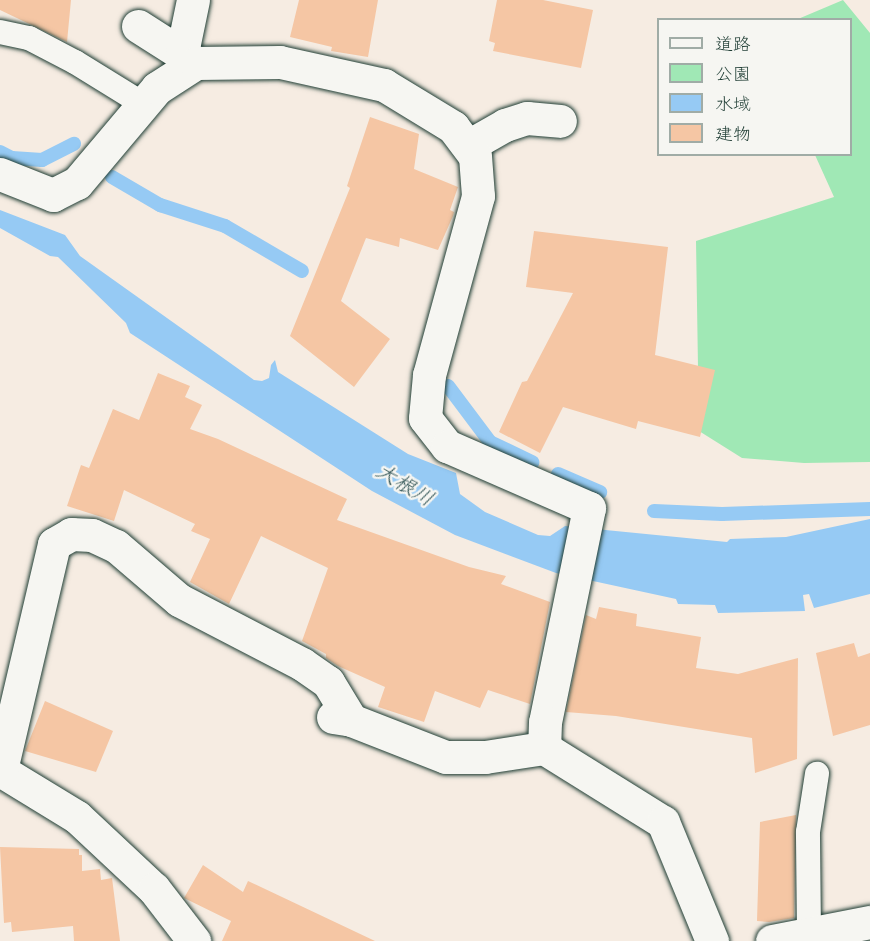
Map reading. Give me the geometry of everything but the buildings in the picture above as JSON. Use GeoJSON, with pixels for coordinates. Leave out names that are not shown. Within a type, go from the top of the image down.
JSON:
{"type":"FeatureCollection","features":[{"type":"Feature","properties":{"kind":"street"},"geometry":{"type":"LineString","coordinates":[[0,174],[52,195],[77,183],[157,88],[189,58],[193,0]]}},
{"type":"Feature","properties":{"kind":"street"},"geometry":{"type":"LineString","coordinates":[[138,26],[189,58],[280,62],[384,85],[453,127],[476,156],[478,196],[429,375],[425,417],[447,446],[590,508],[545,722],[544,748]]}},
{"type":"Feature","properties":{"kind":"street"},"geometry":{"type":"LineString","coordinates":[[468,146],[505,125],[527,118],[560,121]]}},
{"type":"Feature","properties":{"kind":"street"},"geometry":{"type":"LineString","coordinates":[[194,941],[154,889],[77,817],[1,770],[54,544],[71,534],[92,535],[116,546],[179,600],[302,664],[328,682],[342,718],[446,757],[485,757],[544,748],[663,822],[712,941]]}},
{"type":"Feature","properties":{"kind":"street"},"geometry":{"type":"LineString","coordinates":[[772,941],[870,922]]}},
{"type":"Feature","properties":{"kind":"lane"},"geometry":{"type":"LineString","coordinates":[[0,32],[29,38],[112,83],[143,104]]}},
{"type":"Feature","properties":{"kind":"lane"},"geometry":{"type":"LineString","coordinates":[[809,933],[807,832],[817,774]]}},
{"type":"Feature","properties":{"kind":"green space"},"geometry":{"type":"Polygon","coordinates":[[[843,0],[870,33],[870,462],[804,463],[742,458],[699,431],[696,241],[834,197],[815,156],[852,156],[852,18],[800,18],[843,0]]]}},
{"type":"Feature","properties":{"kind":"water","name":"大根川"},"geometry":{"type":"Polygon","coordinates":[[[0,210],[65,235],[80,256],[254,380],[262,381],[269,378],[271,365],[275,360],[278,372],[408,454],[456,473],[460,494],[485,512],[538,535],[550,536],[565,526],[727,542],[730,539],[786,537],[870,519],[870,594],[814,608],[809,594],[803,595],[805,611],[718,613],[715,605],[678,604],[676,599],[556,573],[455,535],[372,491],[130,333],[126,323],[58,257],[50,256],[0,228],[0,210]]]}},
{"type":"Feature","properties":{"kind":"waterway"},"geometry":{"type":"LineString","coordinates":[[0,152],[12,158],[42,160],[74,144]]}},
{"type":"Feature","properties":{"kind":"waterway"},"geometry":{"type":"LineString","coordinates":[[112,177],[160,205],[225,226],[302,271]]}},
{"type":"Feature","properties":{"kind":"waterway"},"geometry":{"type":"LineString","coordinates":[[448,386],[490,442],[532,462]]}},
{"type":"Feature","properties":{"kind":"waterway"},"geometry":{"type":"LineString","coordinates":[[558,474],[600,492]]}},
{"type":"Feature","properties":{"kind":"waterway"},"geometry":{"type":"LineString","coordinates":[[654,511],[722,514],[870,509]]}}]}
